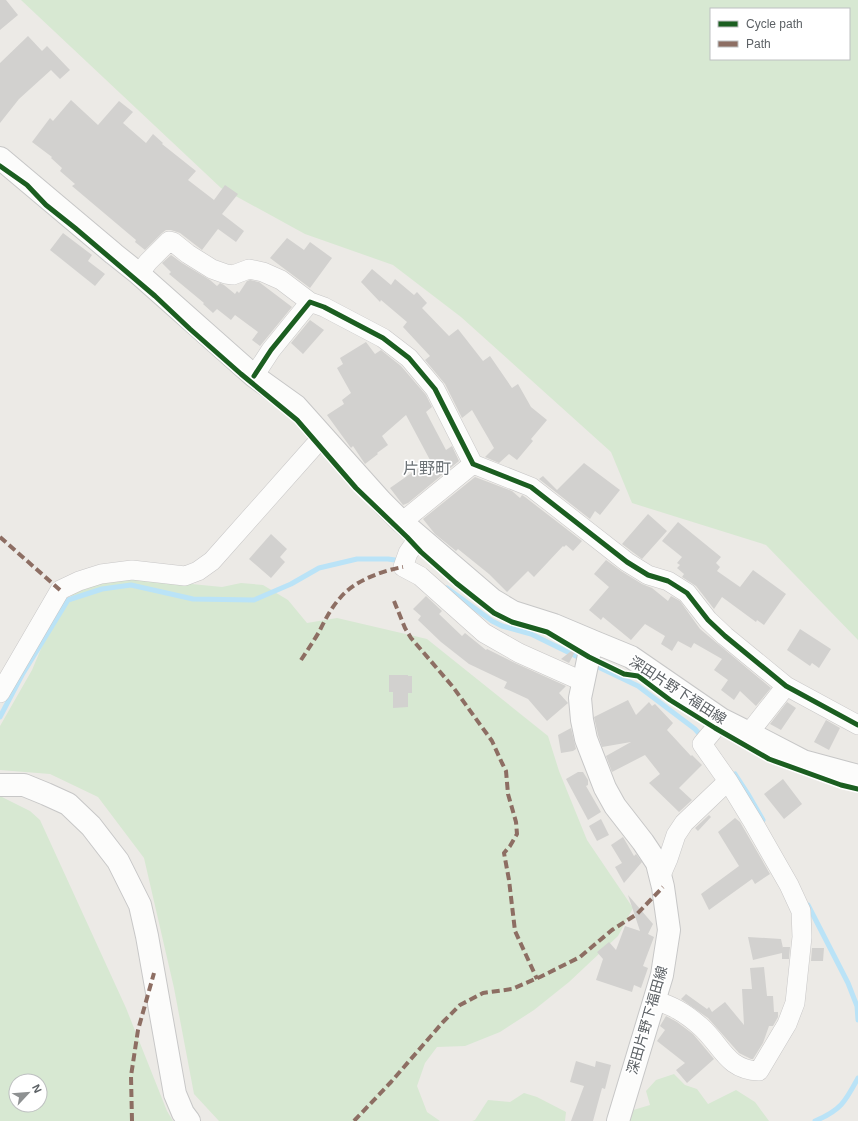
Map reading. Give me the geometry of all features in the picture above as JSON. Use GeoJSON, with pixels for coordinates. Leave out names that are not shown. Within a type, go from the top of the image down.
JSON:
{"type":"FeatureCollection","features":[{"type":"Feature","properties":{"kind":"main road"},"geometry":{"type":"LineString","coordinates":[[0,158],[139,274],[254,376],[296,406],[381,501],[402,522],[493,600],[512,612],[554,625],[592,641]]}},
{"type":"Feature","properties":{"kind":"main road","name":"深田片野下福田線"},"geometry":{"type":"LineString","coordinates":[[618,1121],[662,975],[669,930],[661,875],[657,862],[615,806],[605,788],[594,762],[582,720],[580,698],[592,641],[631,657],[721,719],[803,761],[858,776]]}},
{"type":"Feature","properties":{"kind":"main road"},"geometry":{"type":"LineString","coordinates":[[0,785],[24,785],[68,804],[92,826],[118,861],[140,905],[148,936],[175,1094],[183,1113],[189,1121]]}},
{"type":"Feature","properties":{"kind":"street"},"geometry":{"type":"LineString","coordinates":[[139,274],[148,262],[169,241],[174,242],[188,254],[219,272],[233,275],[249,269],[263,272],[281,280],[310,302],[324,307],[383,338],[409,358],[435,389],[473,464],[531,487],[627,562],[648,575],[668,581],[687,593],[708,620],[725,636],[786,686],[858,725]]}},
{"type":"Feature","properties":{"kind":"street"},"geometry":{"type":"LineString","coordinates":[[254,376],[271,350],[310,302]]}},
{"type":"Feature","properties":{"kind":"street"},"geometry":{"type":"LineString","coordinates":[[0,693],[60,590],[79,581],[102,574],[132,570],[185,576],[198,571],[212,562],[323,436]]}},
{"type":"Feature","properties":{"kind":"street"},"geometry":{"type":"LineString","coordinates":[[402,522],[473,464]]}},
{"type":"Feature","properties":{"kind":"street"},"geometry":{"type":"LineString","coordinates":[[419,537],[408,553],[403,568],[420,576],[484,633],[520,653],[584,682]]}},
{"type":"Feature","properties":{"kind":"street"},"geometry":{"type":"LineString","coordinates":[[749,733],[786,686]]}},
{"type":"Feature","properties":{"kind":"street"},"geometry":{"type":"LineString","coordinates":[[654,1000],[672,1006],[686,1015],[701,1027],[725,1055],[739,1067],[759,1071],[787,1024],[795,1003],[802,937],[801,911],[789,885],[753,822],[728,781],[702,744],[721,719]]}},
{"type":"Feature","properties":{"kind":"street"},"geometry":{"type":"LineString","coordinates":[[661,875],[676,835],[684,823],[728,781]]}},
{"type":"Feature","properties":{"kind":"green space"},"geometry":{"type":"Polygon","coordinates":[[[21,0],[858,0],[858,640],[766,545],[632,503],[611,452],[461,317],[393,265],[305,234],[221,188],[21,0]]]}},
{"type":"Feature","properties":{"kind":"green space"},"geometry":{"type":"Polygon","coordinates":[[[130,578],[222,587],[241,583],[263,585],[288,600],[307,623],[337,618],[427,639],[548,736],[559,771],[587,840],[633,908],[618,936],[569,982],[534,1010],[500,1032],[465,1046],[437,1047],[425,1063],[417,1086],[427,1112],[440,1121],[219,1121],[194,1094],[174,988],[144,858],[98,797],[50,774],[0,770],[0,726],[32,670],[57,611],[73,594],[101,582],[130,578]]]}},
{"type":"Feature","properties":{"kind":"green space"},"geometry":{"type":"Polygon","coordinates":[[[0,796],[30,811],[40,820],[126,1008],[167,1111],[173,1121],[0,1121],[0,796]]]}},
{"type":"Feature","properties":{"kind":"green space"},"geometry":{"type":"Polygon","coordinates":[[[674,1074],[685,1085],[697,1089],[708,1104],[736,1090],[755,1102],[769,1121],[627,1121],[630,1111],[650,1105],[646,1091],[656,1080],[674,1074]]]}},
{"type":"Feature","properties":{"kind":"green space"},"geometry":{"type":"Polygon","coordinates":[[[524,1093],[537,1097],[566,1112],[565,1121],[472,1121],[475,1120],[488,1100],[510,1102],[524,1093]]]}},
{"type":"Feature","properties":{"kind":"building"},"geometry":{"type":"Polygon","coordinates":[[[0,0],[6,0],[18,15],[0,30],[0,0]]]}},
{"type":"Feature","properties":{"kind":"building"},"geometry":{"type":"Polygon","coordinates":[[[28,36],[42,51],[47,46],[70,70],[60,79],[51,70],[19,99],[0,123],[0,63],[28,36]]]}},
{"type":"Feature","properties":{"kind":"building"},"geometry":{"type":"Polygon","coordinates":[[[71,100],[98,125],[119,101],[133,112],[123,123],[146,143],[153,134],[163,143],[162,144],[196,171],[188,180],[214,200],[225,185],[238,194],[222,214],[244,231],[236,242],[218,229],[202,250],[180,233],[171,230],[166,230],[162,233],[145,250],[135,242],[136,240],[72,186],[75,184],[60,171],[62,168],[51,158],[52,157],[32,142],[50,118],[53,121],[71,100]]]}},
{"type":"Feature","properties":{"kind":"building"},"geometry":{"type":"Polygon","coordinates":[[[63,233],[92,255],[88,261],[105,274],[95,286],[50,250],[63,233]]]}},
{"type":"Feature","properties":{"kind":"building"},"geometry":{"type":"Polygon","coordinates":[[[287,238],[304,250],[310,242],[332,258],[310,288],[270,258],[287,238]]]}},
{"type":"Feature","properties":{"kind":"building"},"geometry":{"type":"Polygon","coordinates":[[[171,255],[217,286],[220,283],[235,294],[237,291],[239,293],[247,281],[250,280],[259,282],[292,307],[260,346],[252,340],[258,332],[235,315],[231,320],[217,309],[213,313],[203,304],[204,303],[169,274],[171,272],[162,263],[171,255]]]}},
{"type":"Feature","properties":{"kind":"building"},"geometry":{"type":"Polygon","coordinates":[[[372,269],[391,285],[395,279],[414,295],[417,292],[427,303],[422,308],[449,336],[458,329],[483,361],[490,356],[512,388],[518,384],[531,407],[547,420],[531,439],[533,441],[517,460],[509,454],[499,463],[485,457],[494,448],[472,410],[462,418],[445,384],[425,360],[430,356],[403,327],[407,322],[381,300],[380,302],[361,282],[372,269]]]}},
{"type":"Feature","properties":{"kind":"building"},"geometry":{"type":"Polygon","coordinates":[[[310,320],[324,330],[303,354],[291,343],[310,320]]]}},
{"type":"Feature","properties":{"kind":"building"},"geometry":{"type":"Polygon","coordinates":[[[366,342],[375,354],[381,350],[401,366],[426,395],[432,407],[426,412],[446,450],[452,446],[459,461],[408,503],[403,505],[390,488],[430,460],[406,415],[382,436],[388,445],[365,464],[353,446],[351,448],[327,415],[344,404],[342,400],[351,393],[337,368],[343,364],[340,358],[366,342]]]}},
{"type":"Feature","properties":{"kind":"building"},"geometry":{"type":"Polygon","coordinates":[[[584,463],[620,490],[600,515],[595,511],[590,519],[539,479],[543,476],[557,490],[584,463]]]}},
{"type":"Feature","properties":{"kind":"building"},"geometry":{"type":"Polygon","coordinates":[[[475,477],[512,491],[520,498],[522,495],[582,541],[573,551],[566,545],[564,547],[563,546],[534,577],[528,571],[507,592],[489,574],[458,549],[456,551],[435,534],[423,519],[475,477]]]}},
{"type":"Feature","properties":{"kind":"building"},"geometry":{"type":"Polygon","coordinates":[[[648,514],[667,531],[642,559],[622,544],[648,514]]]}},
{"type":"Feature","properties":{"kind":"building"},"geometry":{"type":"Polygon","coordinates":[[[678,522],[721,557],[716,563],[720,567],[717,571],[740,587],[753,570],[786,594],[764,625],[757,620],[756,622],[722,597],[714,609],[696,586],[682,577],[684,574],[677,568],[680,565],[677,563],[682,557],[662,541],[678,522]]]}},
{"type":"Feature","properties":{"kind":"building"},"geometry":{"type":"Polygon","coordinates":[[[271,534],[287,549],[280,557],[285,562],[271,578],[249,559],[271,534]]]}},
{"type":"Feature","properties":{"kind":"building"},"geometry":{"type":"Polygon","coordinates":[[[606,560],[642,584],[652,588],[668,601],[671,596],[680,601],[700,629],[771,688],[756,706],[740,691],[734,700],[721,690],[728,680],[714,670],[722,659],[694,643],[691,648],[678,641],[672,651],[661,644],[665,636],[645,624],[631,640],[603,617],[601,620],[589,610],[609,587],[594,574],[606,560]]]}},
{"type":"Feature","properties":{"kind":"building"},"geometry":{"type":"Polygon","coordinates":[[[426,596],[442,611],[439,614],[462,636],[465,633],[486,650],[487,649],[566,686],[559,693],[568,703],[547,721],[528,699],[504,688],[507,682],[469,664],[441,642],[418,620],[421,616],[413,609],[426,596]]]}},
{"type":"Feature","properties":{"kind":"building"},"geometry":{"type":"Polygon","coordinates":[[[800,629],[831,649],[819,668],[812,663],[810,666],[787,650],[800,629]]]}},
{"type":"Feature","properties":{"kind":"building"},"geometry":{"type":"Polygon","coordinates":[[[577,648],[569,663],[561,659],[577,648]]]}},
{"type":"Feature","properties":{"kind":"building"},"geometry":{"type":"Polygon","coordinates":[[[389,675],[412,676],[412,693],[408,693],[408,707],[393,708],[393,692],[389,692],[389,675]]]}},
{"type":"Feature","properties":{"kind":"building"},"geometry":{"type":"Polygon","coordinates":[[[628,700],[636,715],[649,702],[652,706],[655,704],[673,723],[667,730],[691,756],[692,755],[702,765],[679,788],[692,800],[679,812],[649,783],[660,774],[645,755],[612,772],[606,756],[631,742],[602,747],[594,717],[628,700]]]}},
{"type":"Feature","properties":{"kind":"building"},"geometry":{"type":"Polygon","coordinates":[[[787,702],[796,708],[781,730],[770,724],[787,702]]]}},
{"type":"Feature","properties":{"kind":"building"},"geometry":{"type":"Polygon","coordinates":[[[826,720],[840,728],[829,750],[814,742],[826,720]]]}},
{"type":"Feature","properties":{"kind":"building"},"geometry":{"type":"Polygon","coordinates":[[[571,728],[576,749],[561,753],[558,735],[571,728]]]}},
{"type":"Feature","properties":{"kind":"building"},"geometry":{"type":"Polygon","coordinates":[[[578,772],[583,772],[588,780],[588,785],[586,786],[601,812],[588,820],[566,779],[578,772]]]}},
{"type":"Feature","properties":{"kind":"building"},"geometry":{"type":"Polygon","coordinates":[[[783,779],[802,804],[784,819],[764,794],[783,779]]]}},
{"type":"Feature","properties":{"kind":"building"},"geometry":{"type":"Polygon","coordinates":[[[709,815],[711,817],[698,831],[695,828],[709,815]]]}},
{"type":"Feature","properties":{"kind":"building"},"geometry":{"type":"Polygon","coordinates":[[[735,818],[740,822],[770,874],[755,884],[752,879],[709,910],[701,894],[739,866],[718,832],[735,818]]]}},
{"type":"Feature","properties":{"kind":"building"},"geometry":{"type":"Polygon","coordinates":[[[601,819],[609,835],[597,841],[589,826],[601,819]]]}},
{"type":"Feature","properties":{"kind":"building"},"geometry":{"type":"Polygon","coordinates":[[[623,837],[634,856],[636,854],[642,862],[624,883],[615,867],[622,863],[611,845],[623,837]]]}},
{"type":"Feature","properties":{"kind":"building"},"geometry":{"type":"Polygon","coordinates":[[[628,895],[653,924],[648,934],[654,937],[643,966],[648,968],[641,988],[634,985],[632,992],[596,980],[603,959],[597,952],[609,942],[616,950],[625,926],[640,931],[628,895]]]}},
{"type":"Feature","properties":{"kind":"building"},"geometry":{"type":"Polygon","coordinates":[[[748,937],[781,939],[783,948],[790,947],[789,959],[782,959],[782,953],[753,960],[748,937]]]}},
{"type":"Feature","properties":{"kind":"building"},"geometry":{"type":"Polygon","coordinates":[[[812,948],[824,948],[823,961],[811,961],[812,948]]]}},
{"type":"Feature","properties":{"kind":"building"},"geometry":{"type":"Polygon","coordinates":[[[764,967],[767,996],[773,996],[774,1012],[778,1012],[778,1017],[773,1026],[769,1026],[763,1043],[753,1059],[751,1059],[739,1053],[708,1018],[681,999],[686,994],[707,1009],[709,1007],[712,1012],[725,1002],[744,1025],[742,989],[752,989],[750,968],[764,967]]]}},
{"type":"Feature","properties":{"kind":"building"},"geometry":{"type":"Polygon","coordinates":[[[666,1016],[693,1034],[714,1059],[687,1083],[676,1070],[685,1063],[657,1041],[665,1030],[660,1026],[666,1016]]]}},
{"type":"Feature","properties":{"kind":"building"},"geometry":{"type":"Polygon","coordinates":[[[576,1061],[595,1067],[596,1061],[611,1065],[605,1089],[602,1088],[593,1121],[571,1121],[584,1086],[570,1082],[576,1061]]]}},
{"type":"Feature","properties":{"kind":"waterway"},"geometry":{"type":"LineString","coordinates":[[0,717],[22,675],[68,600],[102,589],[131,585],[193,599],[254,600],[291,584],[319,568],[357,559],[388,559],[402,561]]}},
{"type":"Feature","properties":{"kind":"waterway"},"geometry":{"type":"LineString","coordinates":[[447,588],[492,621],[502,626],[531,634],[584,660]]}},
{"type":"Feature","properties":{"kind":"waterway"},"geometry":{"type":"LineString","coordinates":[[592,664],[638,686],[695,729],[703,738]]}},
{"type":"Feature","properties":{"kind":"waterway"},"geometry":{"type":"LineString","coordinates":[[735,774],[763,820]]}},
{"type":"Feature","properties":{"kind":"waterway"},"geometry":{"type":"LineString","coordinates":[[808,905],[848,983],[857,1006],[858,1020]]}},
{"type":"Feature","properties":{"kind":"waterway"},"geometry":{"type":"LineString","coordinates":[[815,1121],[837,1109],[846,1099],[858,1078]]}},
{"type":"Feature","properties":{"kind":"marked path"},"geometry":{"type":"LineString","coordinates":[[0,537],[60,590]]}},
{"type":"Feature","properties":{"kind":"marked path"},"geometry":{"type":"LineString","coordinates":[[301,660],[331,610],[346,592],[360,582],[377,574],[403,567]]}},
{"type":"Feature","properties":{"kind":"marked path"},"geometry":{"type":"LineString","coordinates":[[394,601],[405,628],[411,638],[453,687],[492,741],[506,771],[508,794],[516,822],[517,834],[504,853],[515,931],[537,979]]}},
{"type":"Feature","properties":{"kind":"marked path"},"geometry":{"type":"LineString","coordinates":[[354,1121],[460,1005],[483,993],[512,989],[580,957],[612,930],[637,914],[663,887]]}},
{"type":"Feature","properties":{"kind":"marked path"},"geometry":{"type":"LineString","coordinates":[[132,1121],[131,1076],[138,1030],[154,973]]}},
{"type":"Feature","properties":{"kind":"cycle path"},"geometry":{"type":"LineString","coordinates":[[0,166],[27,185],[46,205],[155,296],[241,374],[297,420],[356,488],[421,552],[456,583],[494,613],[512,622],[547,632],[589,657],[624,674],[638,676],[670,700],[769,759],[841,785],[858,789]]}},
{"type":"Feature","properties":{"kind":"cycle path"},"geometry":{"type":"LineString","coordinates":[[254,376],[271,350],[310,302],[324,307],[383,338],[409,358],[435,389],[473,464],[531,487],[627,562],[648,575],[668,581],[687,593],[708,620],[725,636],[786,686],[858,725]]}},
{"type":"Feature","properties":{"kind":"district","name":"片野町"},"geometry":{"type":"Point","coordinates":[427,468]}}]}
